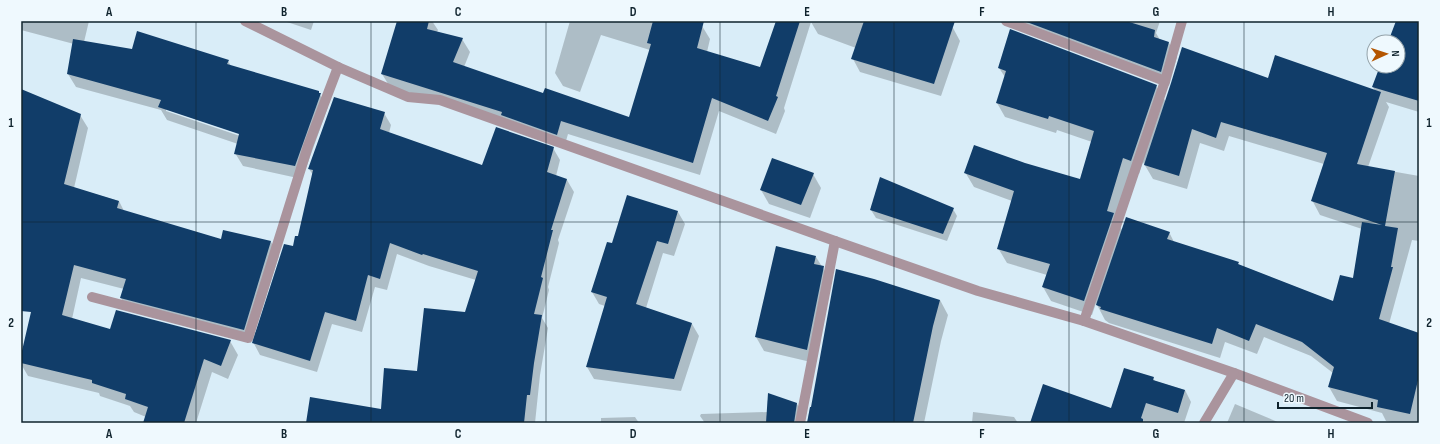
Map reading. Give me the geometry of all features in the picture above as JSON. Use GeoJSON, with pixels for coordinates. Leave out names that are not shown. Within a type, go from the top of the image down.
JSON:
{"type":"FeatureCollection","features":[{"type":"Feature","properties":{"kind":"street"},"geometry":{"type":"LineString","coordinates":[[245,21],[338,67],[408,97],[440,100],[978,291],[1084,321],[1234,373],[1368,423]]}},
{"type":"Feature","properties":{"kind":"street"},"geometry":{"type":"LineString","coordinates":[[1006,21],[1165,81]]}},
{"type":"Feature","properties":{"kind":"street"},"geometry":{"type":"LineString","coordinates":[[1084,321],[1165,81],[1182,21]]}},
{"type":"Feature","properties":{"kind":"street"},"geometry":{"type":"LineString","coordinates":[[92,298],[248,338],[308,146],[338,67]]}},
{"type":"Feature","properties":{"kind":"street"},"geometry":{"type":"LineString","coordinates":[[800,423],[835,241]]}},
{"type":"Feature","properties":{"kind":"street"},"geometry":{"type":"LineString","coordinates":[[1204,423],[1234,373]]}},
{"type":"Feature","properties":{"kind":"building"},"geometry":{"type":"Polygon","coordinates":[[[397,21],[429,21],[427,29],[463,38],[453,62],[543,93],[545,88],[629,117],[651,44],[647,43],[653,21],[704,21],[697,48],[760,67],[776,21],[800,21],[776,96],[778,97],[768,121],[712,98],[693,163],[561,121],[557,135],[501,115],[502,112],[381,74],[397,21]]]}},
{"type":"Feature","properties":{"kind":"building"},"geometry":{"type":"Polygon","coordinates":[[[864,21],[955,21],[934,84],[851,59],[864,21]]]}},
{"type":"Feature","properties":{"kind":"building"},"geometry":{"type":"Polygon","coordinates":[[[1024,21],[1126,21],[1155,30],[1154,37],[1169,42],[1161,72],[1024,21]]]}},
{"type":"Feature","properties":{"kind":"building"},"geometry":{"type":"Polygon","coordinates":[[[1396,21],[1419,21],[1419,101],[1372,87],[1377,74],[1406,74],[1406,34],[1391,34],[1396,21]]]}},
{"type":"Feature","properties":{"kind":"building"},"geometry":{"type":"Polygon","coordinates":[[[1010,29],[1157,85],[1131,161],[1123,158],[1107,211],[1114,213],[1084,301],[1042,287],[1050,264],[997,249],[1014,191],[964,173],[974,145],[1025,163],[1080,179],[1094,131],[1049,116],[1048,119],[996,103],[1006,71],[998,68],[1010,29]]]}},
{"type":"Feature","properties":{"kind":"building"},"geometry":{"type":"Polygon","coordinates":[[[137,31],[229,60],[227,64],[319,91],[319,93],[321,93],[295,166],[234,154],[239,134],[158,107],[161,100],[67,74],[73,39],[132,49],[137,31]]]}},
{"type":"Feature","properties":{"kind":"building"},"geometry":{"type":"Polygon","coordinates":[[[1182,47],[1268,78],[1275,55],[1381,92],[1357,164],[1395,171],[1385,226],[1398,228],[1391,267],[1393,267],[1379,319],[1419,333],[1419,376],[1410,414],[1377,407],[1378,400],[1328,387],[1334,367],[1302,342],[1256,324],[1249,341],[1217,328],[1212,344],[1100,309],[1101,307],[1096,305],[1126,217],[1170,232],[1167,239],[1239,262],[1238,264],[1333,301],[1340,275],[1353,278],[1362,222],[1382,225],[1311,201],[1327,153],[1221,122],[1216,138],[1192,129],[1179,176],[1144,165],[1182,47]]]}},
{"type":"Feature","properties":{"kind":"building"},"geometry":{"type":"Polygon","coordinates":[[[21,89],[81,114],[64,184],[119,201],[117,208],[221,239],[223,230],[271,241],[244,330],[120,298],[126,279],[74,265],[62,315],[110,329],[116,310],[231,340],[221,366],[204,359],[184,423],[143,423],[148,407],[125,399],[126,394],[92,383],[92,380],[21,363],[21,355],[31,312],[21,311],[21,89]]]}},
{"type":"Feature","properties":{"kind":"building"},"geometry":{"type":"Polygon","coordinates":[[[334,97],[385,112],[380,129],[482,165],[496,127],[554,147],[547,172],[567,179],[551,230],[553,230],[541,277],[543,278],[534,314],[542,315],[530,395],[527,395],[524,423],[306,423],[310,397],[381,409],[384,368],[417,371],[424,308],[465,312],[478,271],[423,254],[422,255],[390,243],[380,279],[368,275],[356,321],[325,312],[310,361],[252,343],[284,244],[293,246],[295,236],[298,236],[313,170],[308,169],[334,97]]]}},
{"type":"Feature","properties":{"kind":"building"},"geometry":{"type":"Polygon","coordinates":[[[772,158],[814,173],[801,205],[760,190],[772,158]]]}},
{"type":"Feature","properties":{"kind":"building"},"geometry":{"type":"Polygon","coordinates":[[[880,177],[954,208],[943,234],[870,210],[880,177]]]}},
{"type":"Feature","properties":{"kind":"building"},"geometry":{"type":"Polygon","coordinates":[[[627,195],[678,211],[668,244],[657,241],[636,304],[692,323],[674,379],[586,367],[607,297],[591,292],[607,242],[612,243],[627,195]]]}},
{"type":"Feature","properties":{"kind":"building"},"geometry":{"type":"Polygon","coordinates":[[[776,246],[816,256],[814,264],[824,266],[807,350],[755,337],[776,246]]]}},
{"type":"Feature","properties":{"kind":"building"},"geometry":{"type":"Polygon","coordinates":[[[836,269],[874,279],[940,300],[933,326],[913,423],[807,423],[836,269]]]}},
{"type":"Feature","properties":{"kind":"building"},"geometry":{"type":"Polygon","coordinates":[[[1124,368],[1154,377],[1153,380],[1185,390],[1178,413],[1146,403],[1141,418],[1143,419],[1143,423],[1030,423],[1043,384],[1111,408],[1124,368]]]}},
{"type":"Feature","properties":{"kind":"building"},"geometry":{"type":"Polygon","coordinates":[[[768,393],[797,403],[794,423],[766,423],[768,393]]]}}]}
